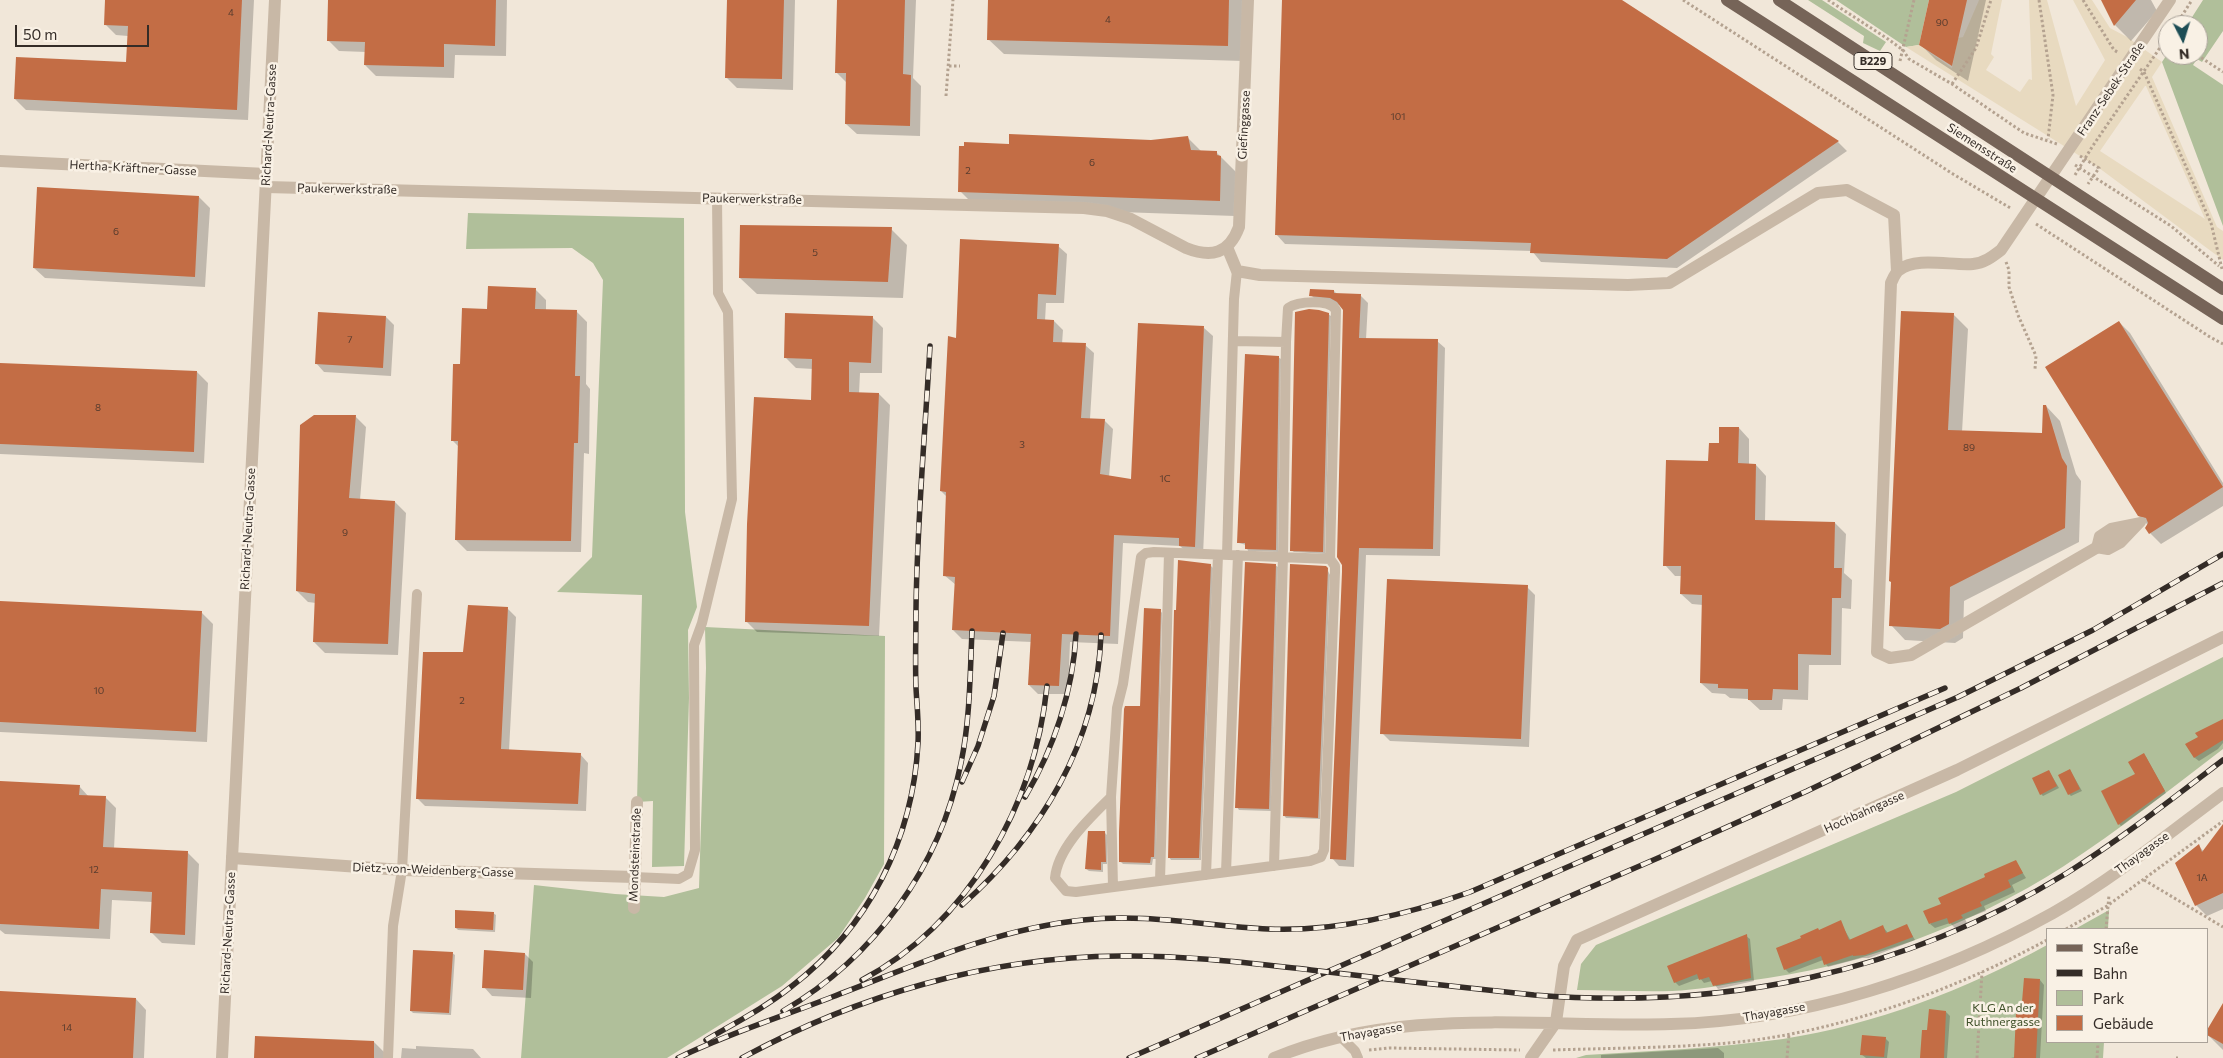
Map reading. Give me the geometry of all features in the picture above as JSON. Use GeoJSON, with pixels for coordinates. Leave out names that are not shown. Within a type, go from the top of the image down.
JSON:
{"type":"FeatureCollection","features":[{"type":"Feature","properties":{"kind":"main road","name":"Siemensstraße"},"geometry":{"type":"LineString","coordinates":[[1727,0],[2223,319]]}},
{"type":"Feature","properties":{"kind":"main road","name":"Siemensstraße"},"geometry":{"type":"LineString","coordinates":[[1779,0],[2223,289]]}},
{"type":"Feature","properties":{"kind":"street","name":"Richard-Neutra-Gasse"},"geometry":{"type":"LineString","coordinates":[[222,1058],[275,0]]}},
{"type":"Feature","properties":{"kind":"street","name":"Giefinggasse"},"geometry":{"type":"LineString","coordinates":[[1227,247],[1239,227],[1248,0]]}},
{"type":"Feature","properties":{"kind":"street","name":"Franz-Sebek-Straße"},"geometry":{"type":"LineString","coordinates":[[2001,250],[2170,0]]}},
{"type":"Feature","properties":{"kind":"street","name":"Hertha-Kräftner-Gasse"},"geometry":{"type":"LineString","coordinates":[[0,161],[266,181]]}},
{"type":"Feature","properties":{"kind":"street","name":"Paukerwerkstraße"},"geometry":{"type":"LineString","coordinates":[[266,181],[717,198],[1090,208],[1107,211],[1131,219],[1196,252],[1213,253],[1227,247]]}},
{"type":"Feature","properties":{"kind":"street"},"geometry":{"type":"LineString","coordinates":[[1227,247],[1237,271],[1260,275],[1628,285],[1669,283],[1818,193],[1847,190],[1894,215],[1897,271],[1891,283],[1877,652],[1890,658],[1911,655],[2096,548]]}},
{"type":"Feature","properties":{"kind":"street"},"geometry":{"type":"LineString","coordinates":[[1897,271],[1905,266],[1918,263],[1974,264],[1987,260],[2001,250]]}},
{"type":"Feature","properties":{"kind":"street","name":"Hochbahngasse"},"geometry":{"type":"LineString","coordinates":[[1556,1022],[1564,966],[1577,940],[1957,770],[2223,637]]}},
{"type":"Feature","properties":{"kind":"street","name":"Thayagasse"},"geometry":{"type":"LineString","coordinates":[[1274,1058],[1341,1037],[1412,1025],[1482,1021],[1643,1024],[1700,1023],[1818,1004],[1875,989],[1927,971],[1977,950],[2054,912],[2102,882],[2223,793]]}},
{"type":"Feature","properties":{"kind":"street","name":"Mondsteinstraße"},"geometry":{"type":"LineString","coordinates":[[634,908],[637,802]]}},
{"type":"Feature","properties":{"kind":"street","name":"Dietz-von-Weidenberg-Gasse"},"geometry":{"type":"LineString","coordinates":[[232,858],[402,870],[634,877]]}},
{"type":"Feature","properties":{"kind":"street"},"geometry":{"type":"LineString","coordinates":[[1531,1058],[1556,1022]]}},
{"type":"Feature","properties":{"kind":"lane"},"geometry":{"type":"LineString","coordinates":[[634,877],[679,880],[688,874],[695,850],[694,645],[702,623],[732,499],[728,312],[718,293],[717,198]]}},
{"type":"Feature","properties":{"kind":"lane"},"geometry":{"type":"LineString","coordinates":[[1206,875],[1237,271]]}},
{"type":"Feature","properties":{"kind":"lane"},"geometry":{"type":"LineString","coordinates":[[1111,797],[1078,831],[1056,868],[1055,878],[1066,891],[1113,887],[1274,866],[1310,861],[1321,857],[1324,850],[1336,572],[1335,566],[1330,559],[1336,310],[1328,304],[1291,306],[1288,308],[1274,866]]}},
{"type":"Feature","properties":{"kind":"lane"},"geometry":{"type":"LineString","coordinates":[[1233,340],[1286,342]]}},
{"type":"Feature","properties":{"kind":"lane"},"geometry":{"type":"LineString","coordinates":[[2096,548],[2141,522]]}},
{"type":"Feature","properties":{"kind":"lane"},"geometry":{"type":"LineString","coordinates":[[1113,887],[1111,797],[1117,708],[1123,684],[1138,566],[1141,557],[1146,553],[1169,553],[1330,559]]}},
{"type":"Feature","properties":{"kind":"lane"},"geometry":{"type":"LineString","coordinates":[[1160,881],[1169,553]]}},
{"type":"Feature","properties":{"kind":"lane"},"geometry":{"type":"LineString","coordinates":[[1226,872],[1238,555]]}},
{"type":"Feature","properties":{"kind":"lane"},"geometry":{"type":"LineString","coordinates":[[388,1058],[393,926],[402,870],[417,594]]}},
{"type":"Feature","properties":{"kind":"lane"},"geometry":{"type":"LineString","coordinates":[[1341,1037],[1355,1051],[1358,1058]]}},
{"type":"Feature","properties":{"kind":"path"},"geometry":{"type":"LineString","coordinates":[[946,96],[953,0]]}},
{"type":"Feature","properties":{"kind":"path"},"geometry":{"type":"LineString","coordinates":[[1684,0],[1952,174],[2025,217],[2223,344]]}},
{"type":"Feature","properties":{"kind":"path"},"geometry":{"type":"LineString","coordinates":[[1828,0],[1903,50],[1909,59],[1952,84],[2024,133],[2048,139],[2099,168]]}},
{"type":"Feature","properties":{"kind":"path"},"geometry":{"type":"LineString","coordinates":[[1896,76],[1914,0]]}},
{"type":"Feature","properties":{"kind":"path"},"geometry":{"type":"LineString","coordinates":[[1952,84],[1976,48],[1991,0]]}},
{"type":"Feature","properties":{"kind":"path"},"geometry":{"type":"LineString","coordinates":[[2039,0],[2053,95],[2048,139]]}},
{"type":"Feature","properties":{"kind":"path"},"geometry":{"type":"LineString","coordinates":[[2083,0],[2114,50],[2144,72],[2211,223],[2223,270]]}},
{"type":"Feature","properties":{"kind":"path"},"geometry":{"type":"LineString","coordinates":[[2182,15],[2192,0]]}},
{"type":"Feature","properties":{"kind":"path"},"geometry":{"type":"LineString","coordinates":[[2158,51],[2080,167],[2171,226],[2223,270]]}},
{"type":"Feature","properties":{"kind":"path"},"geometry":{"type":"LineString","coordinates":[[2208,62],[2223,72]]}},
{"type":"Feature","properties":{"kind":"path"},"geometry":{"type":"LineString","coordinates":[[949,66],[960,66]]}},
{"type":"Feature","properties":{"kind":"path"},"geometry":{"type":"LineString","coordinates":[[2001,250],[2009,270],[2009,287],[2018,315],[2036,356],[2035,369]]}},
{"type":"Feature","properties":{"kind":"path"},"geometry":{"type":"LineString","coordinates":[[2068,928],[2107,906],[2223,821]]}},
{"type":"Feature","properties":{"kind":"path"},"geometry":{"type":"LineString","coordinates":[[2144,880],[2223,927]]}},
{"type":"Feature","properties":{"kind":"path"},"geometry":{"type":"LineString","coordinates":[[2102,882],[2109,892],[2106,928]]}},
{"type":"Feature","properties":{"kind":"path"},"geometry":{"type":"LineString","coordinates":[[1976,1058],[1982,972]]}},
{"type":"Feature","properties":{"kind":"path"},"geometry":{"type":"LineString","coordinates":[[1787,1058],[1788,1034]]}},
{"type":"Feature","properties":{"kind":"path"},"geometry":{"type":"LineString","coordinates":[[2097,1058],[2098,1043]]}},
{"type":"Feature","properties":{"kind":"green space"},"geometry":{"type":"Polygon","coordinates":[[[1808,0],[1822,0],[1886,42],[1880,51],[1863,43],[1864,36],[1808,0]]]}},
{"type":"Feature","properties":{"kind":"green space"},"geometry":{"type":"Polygon","coordinates":[[[1836,0],[1929,0],[1919,45],[1906,47],[1836,0]]]}},
{"type":"Feature","properties":{"kind":"green space"},"geometry":{"type":"Polygon","coordinates":[[[2203,0],[2223,0],[2223,31],[2208,53],[2208,15],[2193,15],[2203,0]]]}},
{"type":"Feature","properties":{"kind":"green space"},"geometry":{"type":"Polygon","coordinates":[[[2163,65],[2193,65],[2223,85],[2223,226],[2163,65]]]}},
{"type":"Feature","properties":{"kind":"green space"},"geometry":{"type":"Polygon","coordinates":[[[468,213],[684,218],[685,512],[697,607],[688,630],[689,698],[684,866],[652,867],[653,801],[637,802],[642,595],[557,592],[592,557],[603,280],[593,263],[572,248],[466,249],[468,213]]]}},
{"type":"Feature","properties":{"kind":"green space"},"geometry":{"type":"Polygon","coordinates":[[[705,627],[885,636],[884,864],[865,898],[838,938],[782,986],[667,1058],[521,1058],[534,885],[615,894],[664,897],[699,888],[706,668],[705,627]]]}},
{"type":"Feature","properties":{"kind":"green space"},"geometry":{"type":"Polygon","coordinates":[[[2223,657],[2223,749],[2145,809],[2064,866],[1990,908],[1951,926],[1871,955],[1789,975],[1681,990],[1577,990],[1581,964],[1596,945],[1956,792],[2223,657]]]}},
{"type":"Feature","properties":{"kind":"green space"},"geometry":{"type":"Polygon","coordinates":[[[2109,910],[2108,928],[2077,928],[2109,910]]]}},
{"type":"Feature","properties":{"kind":"green space","name":"KLG An der Ruthnergasse"},"geometry":{"type":"Polygon","coordinates":[[[2046,946],[2046,1043],[2104,1043],[2103,1058],[1576,1058],[1586,1055],[1734,1045],[1817,1033],[1885,1015],[1919,1003],[2016,961],[2046,946]]]}},
{"type":"Feature","properties":{"kind":"shaded area"},"geometry":{"type":"Polygon","coordinates":[[[1979,0],[2002,0],[1991,54],[1994,57],[1986,70],[2020,92],[2029,79],[2032,80],[2029,0],[2047,0],[2076,106],[2105,60],[2073,0],[2092,0],[2110,28],[2127,37],[2158,59],[2158,65],[2160,65],[2152,77],[2217,227],[2223,231],[2223,260],[2099,168],[1906,47],[1919,45],[1952,68],[1958,38],[1963,37],[1979,0]],[[2145,86],[2100,151],[2205,219],[2146,86],[2145,86]]]}},
{"type":"Feature","properties":{"kind":"building"},"geometry":{"type":"Polygon","coordinates":[[[105,0],[242,0],[237,110],[14,99],[16,57],[126,62],[128,26],[104,25],[105,0]]]}},
{"type":"Feature","properties":{"kind":"building"},"geometry":{"type":"Polygon","coordinates":[[[328,0],[496,0],[495,46],[444,44],[444,67],[364,65],[365,42],[327,41],[328,0]]]}},
{"type":"Feature","properties":{"kind":"building"},"geometry":{"type":"Polygon","coordinates":[[[727,0],[784,0],[782,79],[725,78],[727,0]]]}},
{"type":"Feature","properties":{"kind":"building"},"geometry":{"type":"Polygon","coordinates":[[[837,0],[905,0],[903,74],[911,75],[910,126],[845,124],[846,73],[835,73],[837,0]]]}},
{"type":"Feature","properties":{"kind":"building"},"geometry":{"type":"Polygon","coordinates":[[[988,0],[1229,0],[1228,46],[987,40],[988,0]]]}},
{"type":"Feature","properties":{"kind":"building"},"geometry":{"type":"Polygon","coordinates":[[[1282,0],[1622,0],[1839,141],[1667,259],[1530,253],[1531,243],[1275,235],[1282,0]]]}},
{"type":"Feature","properties":{"kind":"building"},"geometry":{"type":"Polygon","coordinates":[[[1929,0],[1967,0],[1952,66],[1919,45],[1929,0]]]}},
{"type":"Feature","properties":{"kind":"building"},"geometry":{"type":"Polygon","coordinates":[[[2101,0],[2136,0],[2114,26],[2101,0]]]}},
{"type":"Feature","properties":{"kind":"building"},"geometry":{"type":"Polygon","coordinates":[[[1009,134],[1151,140],[1188,136],[1191,150],[1217,151],[1217,155],[1221,156],[1220,201],[958,192],[959,146],[964,146],[964,142],[1009,144],[1009,134]]]}},
{"type":"Feature","properties":{"kind":"building"},"geometry":{"type":"Polygon","coordinates":[[[37,187],[199,196],[195,277],[33,268],[37,187]]]}},
{"type":"Feature","properties":{"kind":"building"},"geometry":{"type":"Polygon","coordinates":[[[740,225],[892,227],[888,282],[739,278],[740,225]]]}},
{"type":"Feature","properties":{"kind":"building"},"geometry":{"type":"Polygon","coordinates":[[[960,239],[1059,244],[1056,295],[1038,294],[1037,319],[1054,320],[1053,342],[1086,343],[1081,418],[1105,419],[1100,474],[1131,479],[1138,323],[1204,326],[1195,547],[1179,546],[1179,538],[1114,535],[1110,636],[1062,634],[1059,686],[1028,685],[1031,634],[952,630],[955,577],[943,576],[946,492],[940,491],[948,336],[956,338],[960,239]]]}},
{"type":"Feature","properties":{"kind":"building"},"geometry":{"type":"Polygon","coordinates":[[[488,286],[536,288],[535,309],[577,310],[575,376],[580,376],[578,443],[574,443],[571,541],[455,540],[458,441],[451,441],[453,364],[460,364],[462,308],[487,309],[488,286]]]}},
{"type":"Feature","properties":{"kind":"building"},"geometry":{"type":"Polygon","coordinates":[[[1310,289],[1334,290],[1334,293],[1361,294],[1359,338],[1438,339],[1433,549],[1359,548],[1346,860],[1330,859],[1342,572],[1342,565],[1337,557],[1343,310],[1337,302],[1330,298],[1309,296],[1310,289]]]}},
{"type":"Feature","properties":{"kind":"building"},"geometry":{"type":"Polygon","coordinates":[[[1309,309],[1329,313],[1323,552],[1290,551],[1295,312],[1309,309]]]}},
{"type":"Feature","properties":{"kind":"building"},"geometry":{"type":"Polygon","coordinates":[[[1901,311],[1954,313],[1948,430],[2042,433],[2043,405],[2046,405],[2062,458],[2067,466],[2065,528],[1950,587],[1949,624],[1940,629],[1889,626],[1891,582],[1889,581],[1901,311]]]}},
{"type":"Feature","properties":{"kind":"building"},"geometry":{"type":"Polygon","coordinates":[[[318,312],[386,316],[383,368],[315,364],[318,312]]]}},
{"type":"Feature","properties":{"kind":"building"},"geometry":{"type":"Polygon","coordinates":[[[785,313],[873,316],[871,363],[849,362],[849,392],[879,393],[869,626],[745,622],[747,524],[754,397],[811,400],[812,359],[784,358],[785,313]]]}},
{"type":"Feature","properties":{"kind":"building"},"geometry":{"type":"Polygon","coordinates":[[[2119,321],[2223,487],[2149,534],[2145,528],[2148,523],[2146,518],[2138,516],[2045,367],[2119,321]]]}},
{"type":"Feature","properties":{"kind":"building"},"geometry":{"type":"Polygon","coordinates":[[[1245,354],[1279,356],[1276,550],[1245,549],[1245,543],[1237,543],[1245,354]]]}},
{"type":"Feature","properties":{"kind":"building"},"geometry":{"type":"Polygon","coordinates":[[[0,363],[197,371],[194,452],[0,444],[0,363]]]}},
{"type":"Feature","properties":{"kind":"building"},"geometry":{"type":"Polygon","coordinates":[[[314,415],[356,415],[349,498],[395,501],[388,644],[313,642],[315,594],[296,591],[300,425],[314,415]]]}},
{"type":"Feature","properties":{"kind":"building"},"geometry":{"type":"Polygon","coordinates":[[[1719,427],[1739,427],[1738,463],[1756,464],[1755,520],[1835,522],[1834,568],[1842,568],[1841,598],[1832,598],[1831,655],[1798,654],[1798,690],[1773,689],[1772,700],[1748,700],[1748,689],[1718,688],[1718,684],[1700,683],[1702,595],[1680,594],[1681,566],[1663,566],[1666,460],[1708,461],[1709,443],[1719,443],[1719,427]]]}},
{"type":"Feature","properties":{"kind":"building"},"geometry":{"type":"Polygon","coordinates":[[[1178,560],[1211,564],[1199,858],[1168,858],[1174,610],[1176,610],[1178,560]]]}},
{"type":"Feature","properties":{"kind":"building"},"geometry":{"type":"Polygon","coordinates":[[[1245,562],[1276,564],[1269,809],[1235,808],[1245,562]]]}},
{"type":"Feature","properties":{"kind":"building"},"geometry":{"type":"Polygon","coordinates":[[[1290,564],[1326,566],[1328,568],[1318,818],[1283,816],[1290,564]]]}},
{"type":"Feature","properties":{"kind":"building"},"geometry":{"type":"Polygon","coordinates":[[[1387,579],[1528,585],[1521,739],[1380,734],[1387,579]]]}},
{"type":"Feature","properties":{"kind":"building"},"geometry":{"type":"Polygon","coordinates":[[[0,601],[202,611],[196,732],[0,722],[0,601]]]}},
{"type":"Feature","properties":{"kind":"building"},"geometry":{"type":"Polygon","coordinates":[[[468,605],[508,607],[501,749],[581,753],[578,804],[416,799],[423,652],[463,652],[468,605]]]}},
{"type":"Feature","properties":{"kind":"building"},"geometry":{"type":"Polygon","coordinates":[[[1144,608],[1161,609],[1154,857],[1151,857],[1150,863],[1119,862],[1124,709],[1125,706],[1140,706],[1144,608]]]}},
{"type":"Feature","properties":{"kind":"building"},"geometry":{"type":"Polygon","coordinates":[[[2223,719],[2223,740],[2194,758],[2185,744],[2198,737],[2195,733],[2223,719]]]}},
{"type":"Feature","properties":{"kind":"building"},"geometry":{"type":"Polygon","coordinates":[[[2144,753],[2165,791],[2118,825],[2101,791],[2135,774],[2128,762],[2144,753]]]}},
{"type":"Feature","properties":{"kind":"building"},"geometry":{"type":"Polygon","coordinates":[[[2070,769],[2080,789],[2068,795],[2058,775],[2070,769]]]}},
{"type":"Feature","properties":{"kind":"building"},"geometry":{"type":"Polygon","coordinates":[[[2049,770],[2057,786],[2040,795],[2032,778],[2049,770]]]}},
{"type":"Feature","properties":{"kind":"building"},"geometry":{"type":"Polygon","coordinates":[[[0,781],[80,785],[79,795],[106,796],[103,847],[188,851],[185,935],[150,933],[152,892],[101,889],[99,929],[0,924],[0,781]]]}},
{"type":"Feature","properties":{"kind":"building"},"geometry":{"type":"Polygon","coordinates":[[[2223,824],[2223,893],[2195,906],[2175,863],[2199,844],[2202,852],[2223,824]]]}},
{"type":"Feature","properties":{"kind":"building"},"geometry":{"type":"Polygon","coordinates":[[[1088,831],[1105,831],[1106,862],[1101,862],[1101,870],[1085,869],[1088,831]]]}},
{"type":"Feature","properties":{"kind":"building"},"geometry":{"type":"Polygon","coordinates":[[[2016,860],[2023,873],[2008,880],[2011,887],[1980,902],[1982,906],[1961,915],[1963,918],[1949,924],[1947,918],[1929,924],[1923,911],[1941,904],[1938,898],[1985,877],[1984,874],[2016,860]]]}},
{"type":"Feature","properties":{"kind":"building"},"geometry":{"type":"Polygon","coordinates":[[[455,910],[494,912],[493,930],[455,928],[455,910]]]}},
{"type":"Feature","properties":{"kind":"building"},"geometry":{"type":"Polygon","coordinates":[[[1841,920],[1849,940],[1883,925],[1886,933],[1907,924],[1913,937],[1865,955],[1853,955],[1824,965],[1821,956],[1784,970],[1776,948],[1801,938],[1800,936],[1818,928],[1819,930],[1841,920]]]}},
{"type":"Feature","properties":{"kind":"building"},"geometry":{"type":"Polygon","coordinates":[[[1747,934],[1751,978],[1713,986],[1709,977],[1699,980],[1697,974],[1674,983],[1667,966],[1747,934]]]}},
{"type":"Feature","properties":{"kind":"building"},"geometry":{"type":"Polygon","coordinates":[[[413,950],[453,952],[449,1013],[410,1011],[413,950]]]}},
{"type":"Feature","properties":{"kind":"building"},"geometry":{"type":"Polygon","coordinates":[[[484,950],[525,953],[523,990],[482,988],[484,950]]]}},
{"type":"Feature","properties":{"kind":"building"},"geometry":{"type":"Polygon","coordinates":[[[2024,978],[2040,979],[2036,1058],[2014,1058],[2016,1013],[2021,1014],[2024,978]]]}},
{"type":"Feature","properties":{"kind":"building"},"geometry":{"type":"Polygon","coordinates":[[[0,991],[136,998],[133,1058],[0,1058],[0,991]]]}},
{"type":"Feature","properties":{"kind":"building"},"geometry":{"type":"Polygon","coordinates":[[[2223,1003],[2223,1044],[2208,1036],[2208,1028],[2223,1003]]]}},
{"type":"Feature","properties":{"kind":"building"},"geometry":{"type":"Polygon","coordinates":[[[1929,1009],[1946,1011],[1944,1058],[1920,1058],[1922,1030],[1927,1030],[1929,1009]]]}},
{"type":"Feature","properties":{"kind":"building"},"geometry":{"type":"Polygon","coordinates":[[[1862,1035],[1886,1037],[1884,1057],[1860,1055],[1862,1035]]]}},
{"type":"Feature","properties":{"kind":"building"},"geometry":{"type":"Polygon","coordinates":[[[255,1036],[374,1041],[374,1058],[254,1058],[255,1036]]]}},
{"type":"Feature","properties":{"kind":"railway"},"geometry":{"type":"LineString","coordinates":[[706,1040],[782,994],[819,963],[843,937],[864,908],[882,878],[896,847],[907,813],[914,779],[918,743],[916,688],[917,576],[930,346]]}},
{"type":"Feature","properties":{"kind":"railway"},"geometry":{"type":"LineString","coordinates":[[1129,1058],[1958,697],[2093,630],[2223,554]]}},
{"type":"Feature","properties":{"kind":"railway"},"geometry":{"type":"LineString","coordinates":[[1197,1058],[1658,858],[1807,791],[2021,688],[2223,583]]}},
{"type":"Feature","properties":{"kind":"railway"},"geometry":{"type":"LineString","coordinates":[[783,1011],[816,989],[847,964],[899,906],[920,873],[937,838],[951,801],[961,763],[969,697],[972,631]]}},
{"type":"Feature","properties":{"kind":"railway"},"geometry":{"type":"LineString","coordinates":[[962,782],[978,746],[994,696],[1003,633]]}},
{"type":"Feature","properties":{"kind":"railway"},"geometry":{"type":"LineString","coordinates":[[1025,797],[1045,759],[1060,718],[1071,677],[1076,634]]}},
{"type":"Feature","properties":{"kind":"railway"},"geometry":{"type":"LineString","coordinates":[[962,905],[990,878],[1016,848],[1040,817],[1060,784],[1076,749],[1089,713],[1097,675],[1101,635]]}},
{"type":"Feature","properties":{"kind":"railway"},"geometry":{"type":"LineString","coordinates":[[862,980],[900,956],[934,927],[964,893],[990,856],[1011,816],[1028,774],[1040,730],[1047,686]]}},
{"type":"Feature","properties":{"kind":"railway"},"geometry":{"type":"LineString","coordinates":[[678,1058],[735,1033],[924,961],[1018,931],[1106,918],[1152,919],[1268,929],[1320,928],[1371,920],[1421,908],[1470,892],[1945,688]]}},
{"type":"Feature","properties":{"kind":"railway"},"geometry":{"type":"LineString","coordinates":[[742,1058],[831,1016],[878,998],[973,972],[1071,958],[1120,956],[1192,958],[1534,995],[1605,998],[1675,996],[1743,990],[1810,978],[1876,960],[1941,937],[2005,908],[2087,860],[2223,760]]}}]}
